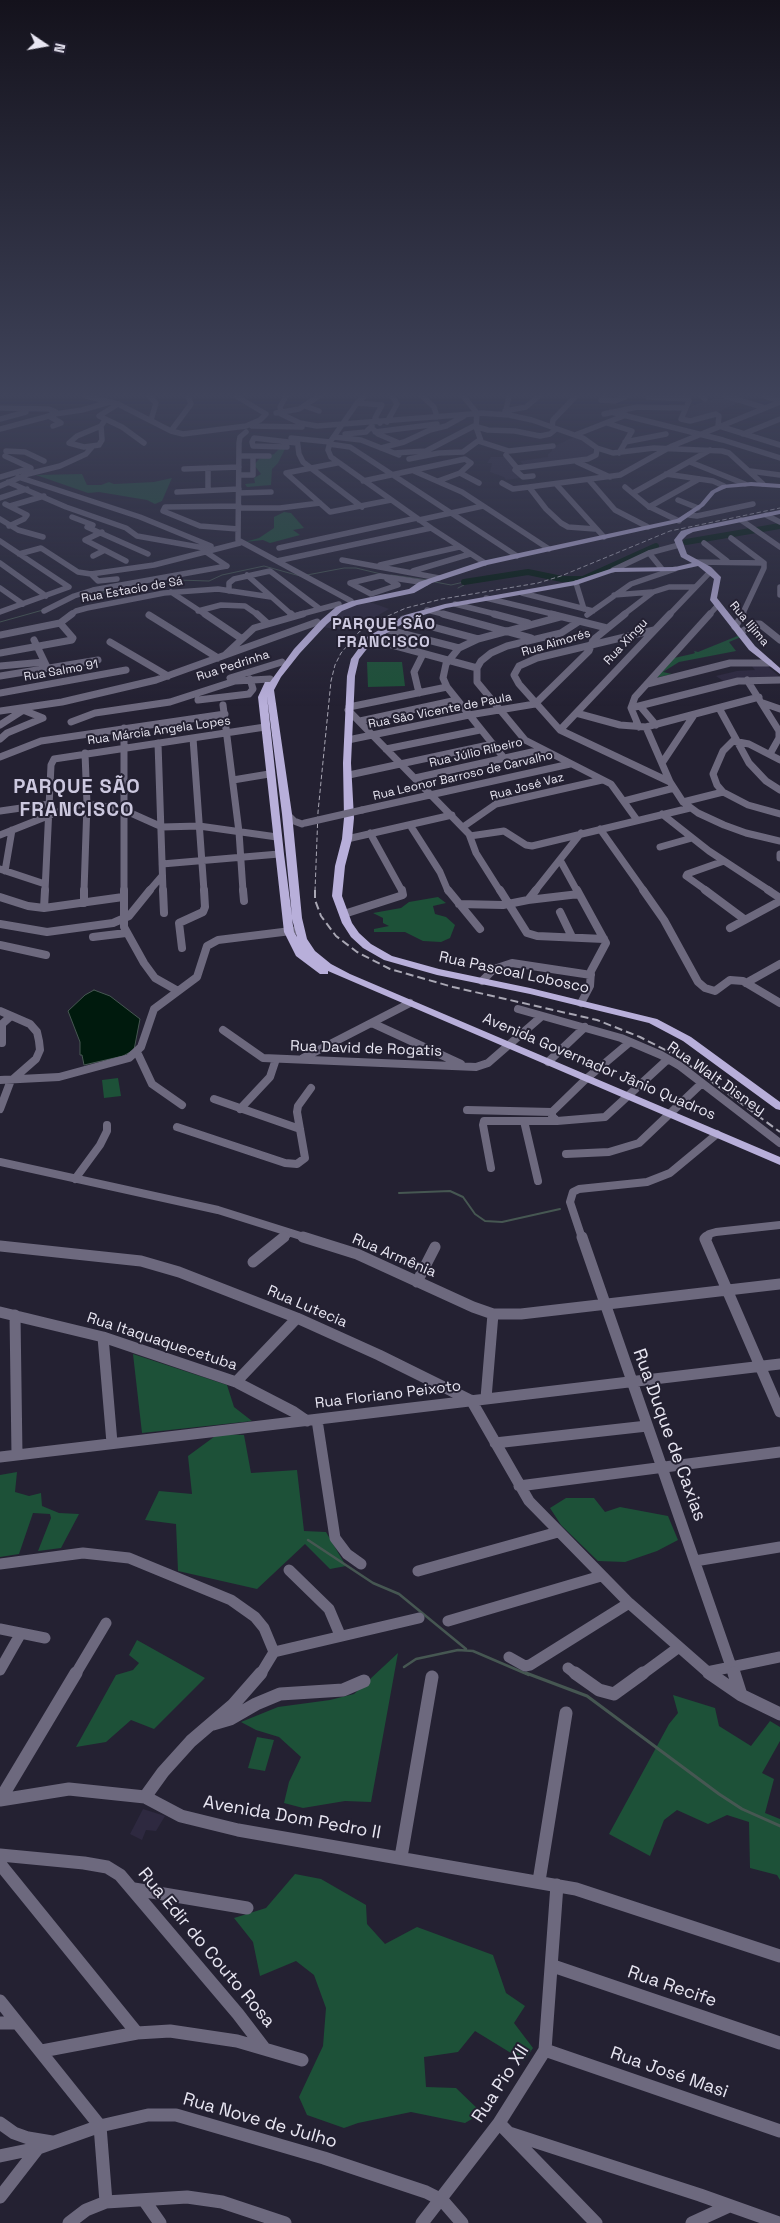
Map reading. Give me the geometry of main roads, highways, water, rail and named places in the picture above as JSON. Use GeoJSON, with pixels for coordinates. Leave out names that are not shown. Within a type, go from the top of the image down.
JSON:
{"type":"FeatureCollection","features":[{"type":"Feature","properties":{"kind":"main road"},"geometry":{"type":"LineString","coordinates":[[273,677],[282,662],[316,622],[339,606],[352,600],[391,591],[417,588],[430,581],[485,563],[679,520],[690,515],[706,500]]}},
{"type":"Feature","properties":{"kind":"main road"},"geometry":{"type":"LineString","coordinates":[[697,563],[684,555],[679,545],[679,538],[684,533],[780,512]]}},
{"type":"Feature","properties":{"kind":"main road","name":"Rua Pascoal Lobosco"},"geometry":{"type":"LineString","coordinates":[[697,563],[677,569],[658,571],[613,570],[576,583],[427,610],[403,619],[370,639],[355,659],[351,676],[348,712],[349,809],[347,839],[340,866],[337,896],[347,923],[359,940],[388,958],[414,966],[644,1018],[674,1031],[780,1107]]}},
{"type":"Feature","properties":{"kind":"main road","name":"Rua Iljima"},"geometry":{"type":"LineString","coordinates":[[697,563],[711,571],[718,579],[713,594],[718,605],[752,648],[780,672]]}},
{"type":"Feature","properties":{"kind":"main road"},"geometry":{"type":"LineString","coordinates":[[273,677],[339,606],[391,591]]}},
{"type":"Feature","properties":{"kind":"main road","name":"Avenida Governador Jânio Quadros"},"geometry":{"type":"LineString","coordinates":[[273,677],[266,693],[265,727],[269,774],[279,854],[294,931],[300,954],[306,960],[330,975],[408,1002],[780,1161]]}},
{"type":"Feature","properties":{"kind":"main road","name":"Avenida Governador Jânio Quadros"},"geometry":{"type":"LineString","coordinates":[[266,693],[286,809],[294,931]]}},
{"type":"Feature","properties":{"kind":"main road"},"geometry":{"type":"LineString","coordinates":[[269,774],[281,773]]}},
{"type":"Feature","properties":{"kind":"main road"},"geometry":{"type":"LineString","coordinates":[[272,796],[279,798],[286,809]]}},
{"type":"Feature","properties":{"kind":"main road"},"geometry":{"type":"LineString","coordinates":[[275,819],[280,830],[288,835]]}},
{"type":"Feature","properties":{"kind":"main road"},"geometry":{"type":"LineString","coordinates":[[277,837],[288,835]]}},
{"type":"Feature","properties":{"kind":"waterway"},"geometry":{"type":"LineString","coordinates":[[686,542],[780,526]]}},
{"type":"Feature","properties":{"kind":"waterway"},"geometry":{"type":"LineString","coordinates":[[464,582],[528,572],[562,579],[583,579],[656,546]]}},
{"type":"Feature","properties":{"kind":"waterway"},"geometry":{"type":"LineString","coordinates":[[93,592],[131,592],[178,580],[209,581],[222,575],[264,566],[300,576]]}},
{"type":"Feature","properties":{"kind":"waterway"},"geometry":{"type":"LineString","coordinates":[[307,575],[344,568],[356,568],[381,574]]}},
{"type":"Feature","properties":{"kind":"waterway"},"geometry":{"type":"LineString","coordinates":[[391,575],[428,580]]}},
{"type":"Feature","properties":{"kind":"waterway"},"geometry":{"type":"LineString","coordinates":[[435,582],[451,585],[464,582],[464,585],[458,588]]}},
{"type":"Feature","properties":{"kind":"waterway"},"geometry":{"type":"LineString","coordinates":[[0,622],[43,610]]}},
{"type":"Feature","properties":{"kind":"waterway"},"geometry":{"type":"LineString","coordinates":[[399,1193],[450,1191],[463,1197],[475,1214],[485,1221],[502,1222],[560,1209]]}},
{"type":"Feature","properties":{"kind":"waterway"},"geometry":{"type":"LineString","coordinates":[[308,1540],[373,1583],[399,1594],[466,1649]]}},
{"type":"Feature","properties":{"kind":"waterway"},"geometry":{"type":"LineString","coordinates":[[404,1667],[416,1659],[458,1650],[473,1651],[529,1675]]}},
{"type":"Feature","properties":{"kind":"waterway"},"geometry":{"type":"LineString","coordinates":[[526,1673],[587,1696],[719,1794],[742,1809],[780,1826]]}},
{"type":"Feature","properties":{"kind":"railway"},"geometry":{"type":"LineString","coordinates":[[315,891],[318,812],[331,681],[335,665],[341,653],[359,632],[372,623],[406,608],[442,599],[538,583],[561,576],[670,531],[780,508]]}},
{"type":"Feature","properties":{"kind":"railway"},"geometry":{"type":"LineString","coordinates":[[315,891],[315,900],[321,916],[336,936],[357,952],[390,969],[453,987],[597,1020],[640,1037],[677,1056],[780,1132]]}},
{"type":"Feature","properties":{"kind":"district","name":"PARQUE SÃO FRANCISCO"},"geometry":{"type":"Point","coordinates":[384,634]}},
{"type":"Feature","properties":{"kind":"district","name":"PARQUE SÃO FRANCISCO"},"geometry":{"type":"Point","coordinates":[77,800]}}]}
